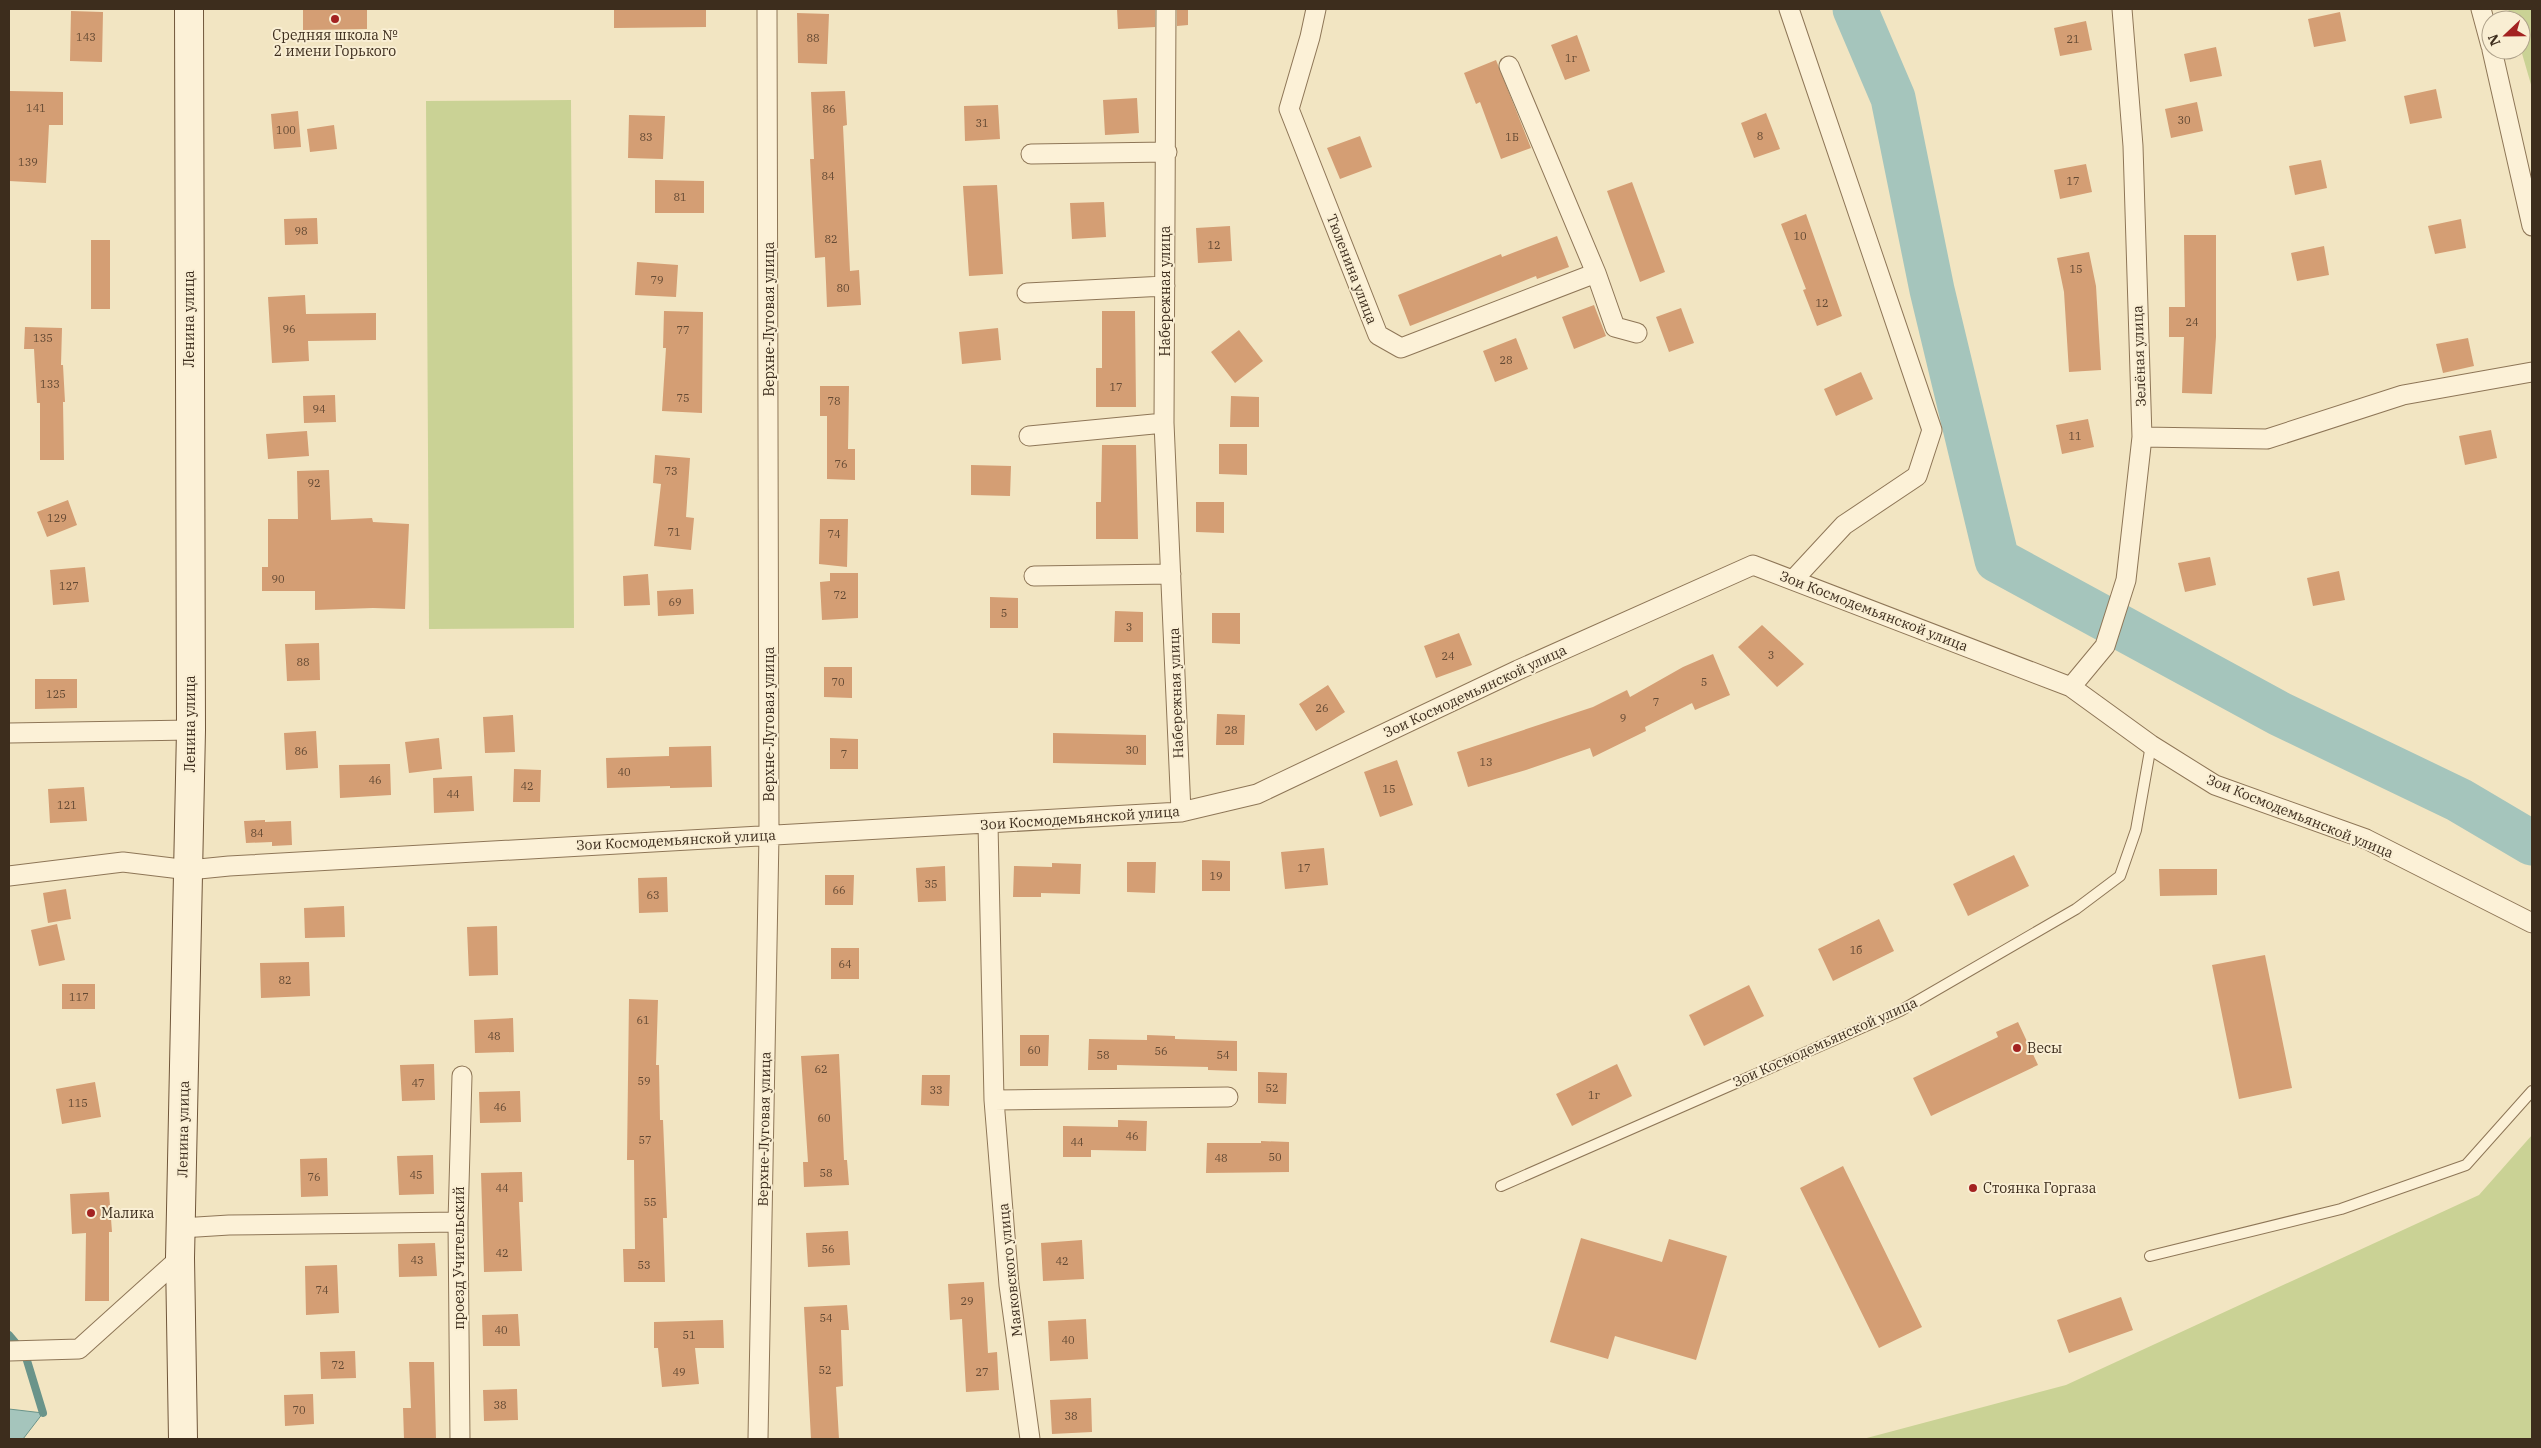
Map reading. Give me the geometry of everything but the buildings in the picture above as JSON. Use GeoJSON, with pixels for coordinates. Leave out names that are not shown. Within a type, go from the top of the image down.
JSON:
{"type":"FeatureCollection","features":[{"type":"Feature","properties":{"kind":"main road","name":"Ленина улица"},"geometry":{"type":"LineString","coordinates":[[183,1439],[180,1258],[191,730],[189,9]]}},
{"type":"Feature","properties":{"kind":"street","name":"Верхне-Луговая улица"},"geometry":{"type":"LineString","coordinates":[[758,1439],[769,835],[767,9]]}},
{"type":"Feature","properties":{"kind":"street","name":"Набережная улица"},"geometry":{"type":"LineString","coordinates":[[1166,9],[1167,152],[1164,423],[1181,812]]}},
{"type":"Feature","properties":{"kind":"street","name":"Тюленина улица"},"geometry":{"type":"LineString","coordinates":[[1316,9],[1289,110],[1378,336],[1401,348],[1596,273]]}},
{"type":"Feature","properties":{"kind":"street"},"geometry":{"type":"LineString","coordinates":[[1789,9],[1932,430],[1917,476],[1844,525],[1794,579]]}},
{"type":"Feature","properties":{"kind":"street","name":"Зелёная улица"},"geometry":{"type":"LineString","coordinates":[[2071,687],[2105,646],[2126,580],[2142,437],[2133,146],[2122,9]]}},
{"type":"Feature","properties":{"kind":"street"},"geometry":{"type":"LineString","coordinates":[[2494,60],[2532,226]]}},
{"type":"Feature","properties":{"kind":"street"},"geometry":{"type":"LineString","coordinates":[[1510,66],[1596,273],[1615,327],[1637,333]]}},
{"type":"Feature","properties":{"kind":"street"},"geometry":{"type":"LineString","coordinates":[[1031,154],[1167,152]]}},
{"type":"Feature","properties":{"kind":"street"},"geometry":{"type":"LineString","coordinates":[[1027,293],[1165,286]]}},
{"type":"Feature","properties":{"kind":"street"},"geometry":{"type":"LineString","coordinates":[[2142,437],[2268,439],[2403,394],[2532,372]]}},
{"type":"Feature","properties":{"kind":"street"},"geometry":{"type":"LineString","coordinates":[[1029,436],[1164,423]]}},
{"type":"Feature","properties":{"kind":"street","name":"Зои Космодемьянской улица"},"geometry":{"type":"LineString","coordinates":[[9,876],[123,862],[189,870],[229,866],[1181,812],[1257,794],[1518,670],[1753,565],[1794,579],[2071,687],[2151,745],[2216,785],[2366,839],[2532,922]]}},
{"type":"Feature","properties":{"kind":"street"},"geometry":{"type":"LineString","coordinates":[[1034,576],[1171,574]]}},
{"type":"Feature","properties":{"kind":"street"},"geometry":{"type":"LineString","coordinates":[[9,733],[191,730]]}},
{"type":"Feature","properties":{"kind":"street","name":"Маяковского улица"},"geometry":{"type":"LineString","coordinates":[[988,824],[994,1100],[1010,1285],[1030,1439]]}},
{"type":"Feature","properties":{"kind":"street","name":"проезд Учительский"},"geometry":{"type":"LineString","coordinates":[[460,1439],[458,1222],[462,1076]]}},
{"type":"Feature","properties":{"kind":"street"},"geometry":{"type":"LineString","coordinates":[[994,1100],[1228,1097]]}},
{"type":"Feature","properties":{"kind":"street"},"geometry":{"type":"LineString","coordinates":[[181,1228],[229,1225],[458,1222]]}},
{"type":"Feature","properties":{"kind":"street"},"geometry":{"type":"LineString","coordinates":[[9,1351],[79,1348],[180,1258]]}},
{"type":"Feature","properties":{"kind":"lane","name":"Зои Космодемьянской улица"},"geometry":{"type":"LineString","coordinates":[[1501,1186],[1900,1010],[2076,909],[2120,876],[2136,830],[2151,745]]}},
{"type":"Feature","properties":{"kind":"lane"},"geometry":{"type":"LineString","coordinates":[[2150,1256],[2341,1209],[2466,1165],[2532,1091]]}},
{"type":"Feature","properties":{"kind":"green space"},"geometry":{"type":"Polygon","coordinates":[[[2532,9],[2532,88],[2524,60],[2531,60],[2531,10],[2508,10],[2532,9]]]}},
{"type":"Feature","properties":{"kind":"green space"},"geometry":{"type":"Polygon","coordinates":[[[571,100],[574,628],[429,629],[426,101],[571,100]]]}},
{"type":"Feature","properties":{"kind":"green space"},"geometry":{"type":"Polygon","coordinates":[[[2532,1135],[2532,1439],[1863,1439],[2066,1385],[2479,1195],[2532,1135]]]}},
{"type":"Feature","properties":{"kind":"water"},"geometry":{"type":"Polygon","coordinates":[[[9,1409],[43,1413],[23,1439],[9,1439],[9,1409]]]}},
{"type":"Feature","properties":{"kind":"waterway"},"geometry":{"type":"LineString","coordinates":[[1855,9],[1893,98],[1932,290],[1997,560],[2280,714],[2459,800],[2532,843]]}},
{"type":"Feature","properties":{"kind":"waterway"},"geometry":{"type":"LineString","coordinates":[[9,1335],[25,1354],[43,1413]]}},
{"type":"Feature","properties":{"kind":"place","name":"Средняя школа № 2 имени Горького"},"geometry":{"type":"Point","coordinates":[335,19]}},
{"type":"Feature","properties":{"kind":"place","name":"Весы"},"geometry":{"type":"Point","coordinates":[2017,1048]}},
{"type":"Feature","properties":{"kind":"place","name":"Стоянка Горгаза"},"geometry":{"type":"Point","coordinates":[1973,1188]}},
{"type":"Feature","properties":{"kind":"place","name":"Малика"},"geometry":{"type":"Point","coordinates":[91,1213]}}]}
